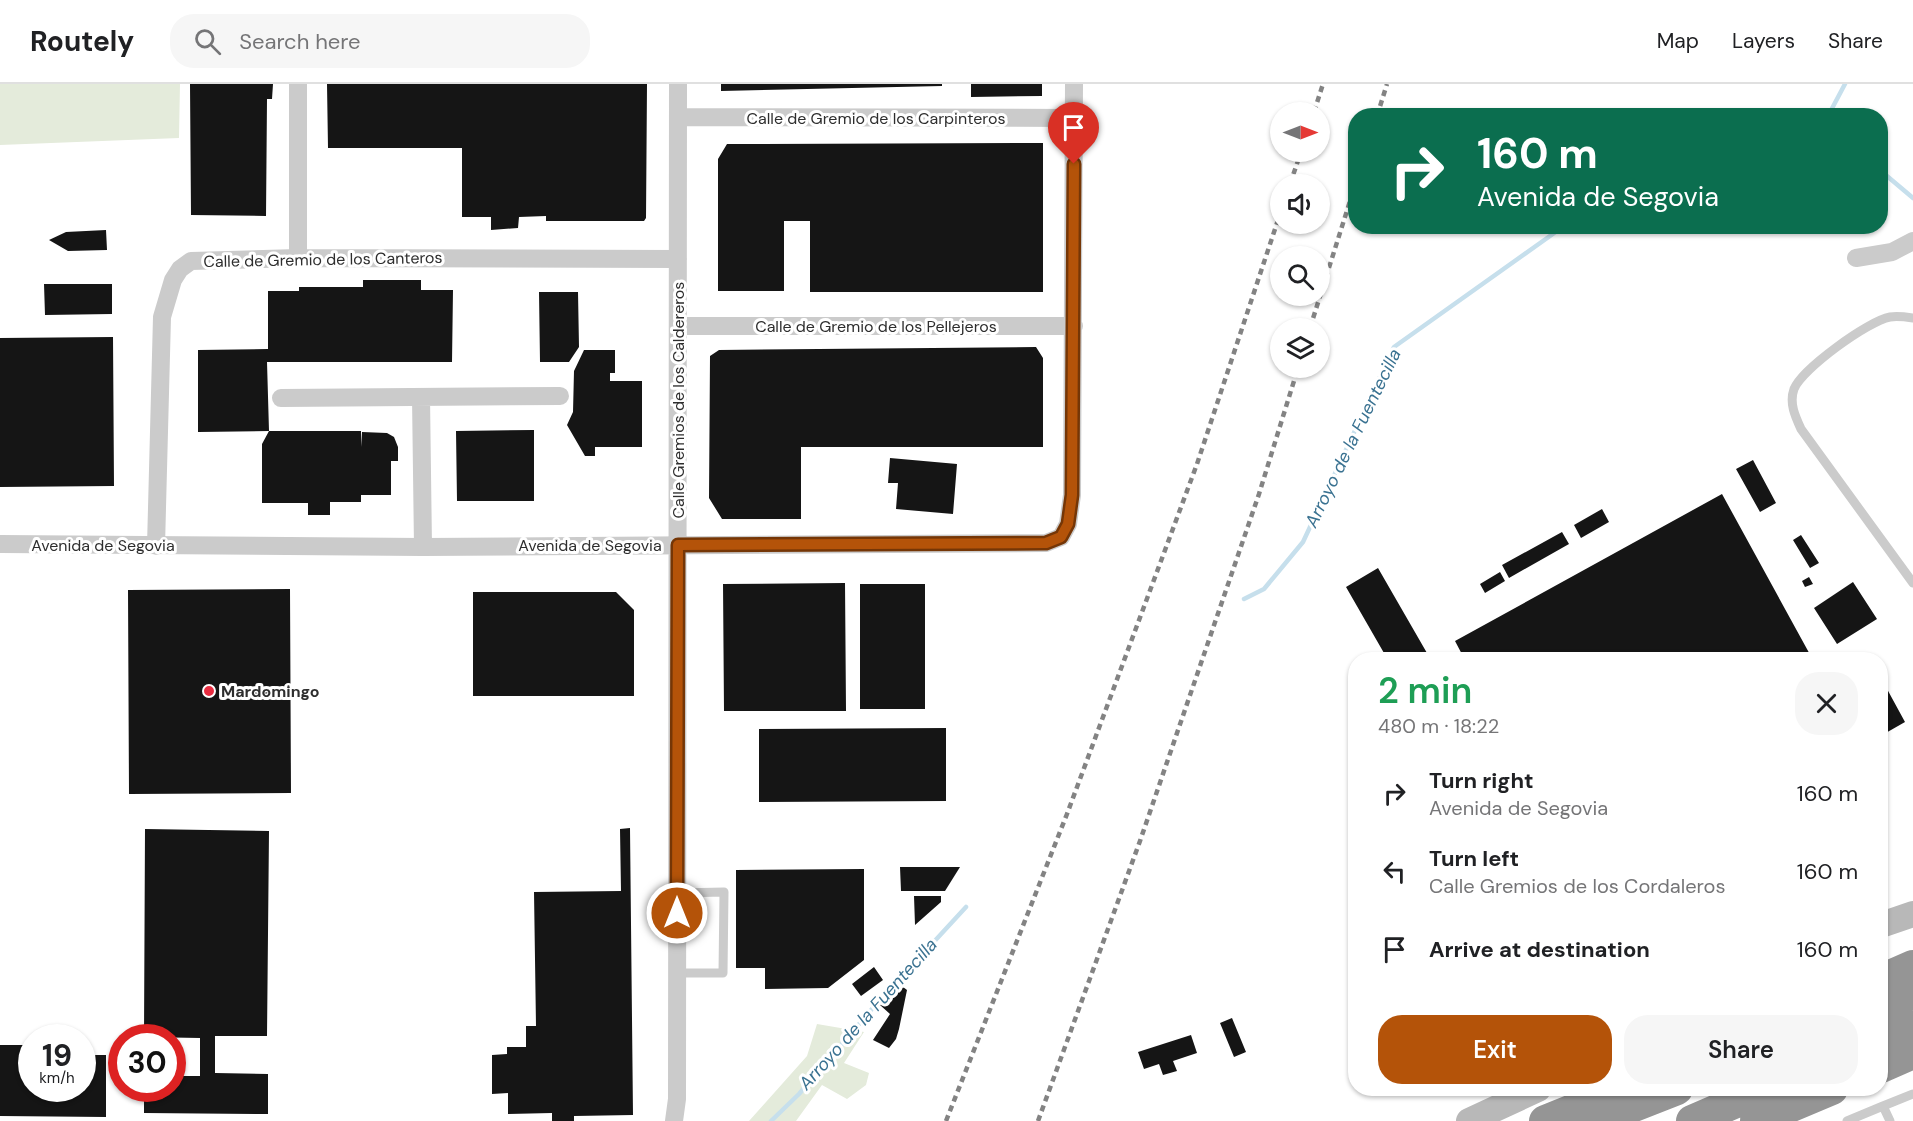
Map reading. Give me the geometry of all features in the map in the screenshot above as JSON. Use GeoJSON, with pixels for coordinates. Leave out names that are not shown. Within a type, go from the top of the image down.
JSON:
{"type":"FeatureCollection","features":[{"type":"Feature","properties":{"kind":"highway"},"geometry":{"type":"LineString","coordinates":[[1888,977],[1913,966]]}},
{"type":"Feature","properties":{"kind":"highway"},"geometry":{"type":"LineString","coordinates":[[1888,1003],[1913,993]]}},
{"type":"Feature","properties":{"kind":"highway"},"geometry":{"type":"LineString","coordinates":[[1888,1037],[1913,1026]]}},
{"type":"Feature","properties":{"kind":"highway"},"geometry":{"type":"LineString","coordinates":[[1888,1064],[1913,1053]]}},
{"type":"Feature","properties":{"kind":"highway"},"geometry":{"type":"LineString","coordinates":[[1888,1070],[1913,1061]]}},
{"type":"Feature","properties":{"kind":"highway"},"geometry":{"type":"LineString","coordinates":[[1545,1121],[1606,1096]]}},
{"type":"Feature","properties":{"kind":"highway"},"geometry":{"type":"LineString","coordinates":[[1596,1121],[1659,1096]]}},
{"type":"Feature","properties":{"kind":"highway"},"geometry":{"type":"LineString","coordinates":[[1692,1121],[1751,1096]]}},
{"type":"Feature","properties":{"kind":"highway"},"geometry":{"type":"LineString","coordinates":[[1756,1121],[1816,1096]]}},
{"type":"Feature","properties":{"kind":"highway"},"geometry":{"type":"LineString","coordinates":[[1802,1102],[1818,1096]]}},
{"type":"Feature","properties":{"kind":"main road"},"geometry":{"type":"LineString","coordinates":[[1888,923],[1913,914]]}},
{"type":"Feature","properties":{"kind":"main road"},"geometry":{"type":"LineString","coordinates":[[1469,1121],[1523,1096]]}},
{"type":"Feature","properties":{"kind":"street"},"geometry":{"type":"LineString","coordinates":[[298,84],[298,258]]}},
{"type":"Feature","properties":{"kind":"street","name":"Calle Gremios de los Caldereros"},"geometry":{"type":"LineString","coordinates":[[675,1116],[678,84]]}},
{"type":"Feature","properties":{"kind":"street"},"geometry":{"type":"LineString","coordinates":[[1074,84],[1074,326]]}},
{"type":"Feature","properties":{"kind":"street","name":"Calle de Gremio de los Carpinteros"},"geometry":{"type":"LineString","coordinates":[[678,117],[1074,118]]}},
{"type":"Feature","properties":{"kind":"street"},"geometry":{"type":"LineString","coordinates":[[1856,258],[1892,252],[1913,241]]}},
{"type":"Feature","properties":{"kind":"street","name":"Calle de Gremio de los Canteros"},"geometry":{"type":"LineString","coordinates":[[156,546],[162,317],[173,280],[180,269],[191,261],[298,258],[678,259]]}},
{"type":"Feature","properties":{"kind":"street","name":"Calle de Gremio de los Pellejeros"},"geometry":{"type":"LineString","coordinates":[[678,326],[1074,326]]}},
{"type":"Feature","properties":{"kind":"street","name":"Avenida de Segovia"},"geometry":{"type":"LineString","coordinates":[[0,544],[423,547],[1046,543],[1061,537],[1068,524],[1072,495],[1074,326]]}},
{"type":"Feature","properties":{"kind":"street"},"geometry":{"type":"LineString","coordinates":[[281,398],[560,396]]}},
{"type":"Feature","properties":{"kind":"street"},"geometry":{"type":"LineString","coordinates":[[421,397],[423,547]]}},
{"type":"Feature","properties":{"kind":"lane"},"geometry":{"type":"LineString","coordinates":[[1913,318],[1890,317],[1877,321],[1840,344],[1800,377],[1791,403],[1801,429],[1913,583]]}},
{"type":"Feature","properties":{"kind":"lane"},"geometry":{"type":"LineString","coordinates":[[677,893],[724,892],[723,973],[677,973]]}},
{"type":"Feature","properties":{"kind":"lane"},"geometry":{"type":"LineString","coordinates":[[1847,1121],[1913,1094]]}},
{"type":"Feature","properties":{"kind":"lane"},"geometry":{"type":"LineString","coordinates":[[1883,1106],[1890,1121]]}},
{"type":"Feature","properties":{"kind":"green space"},"geometry":{"type":"Polygon","coordinates":[[[0,84],[180,84],[179,138],[0,145],[0,84]]]}},
{"type":"Feature","properties":{"kind":"green space"},"geometry":{"type":"Polygon","coordinates":[[[817,1024],[864,1032],[844,1063],[869,1073],[866,1085],[847,1099],[822,1085],[796,1121],[749,1121],[807,1056],[817,1024]]]}},
{"type":"Feature","properties":{"kind":"building"},"geometry":{"type":"Polygon","coordinates":[[[190,84],[273,84],[272,99],[267,99],[266,216],[191,215],[190,84]]]}},
{"type":"Feature","properties":{"kind":"building"},"geometry":{"type":"Polygon","coordinates":[[[327,84],[647,84],[646,218],[644,221],[546,221],[546,216],[519,217],[518,228],[491,230],[491,217],[462,217],[462,148],[328,148],[327,84]]]}},
{"type":"Feature","properties":{"kind":"building"},"geometry":{"type":"Polygon","coordinates":[[[721,84],[942,84],[942,86],[721,91],[721,84]]]}},
{"type":"Feature","properties":{"kind":"building"},"geometry":{"type":"Polygon","coordinates":[[[971,84],[1042,84],[1042,96],[971,97],[971,84]]]}},
{"type":"Feature","properties":{"kind":"building"},"geometry":{"type":"Polygon","coordinates":[[[1043,143],[1043,292],[810,292],[810,221],[784,221],[784,291],[718,291],[718,159],[727,144],[1043,143]]]}},
{"type":"Feature","properties":{"kind":"building"},"geometry":{"type":"Polygon","coordinates":[[[106,230],[107,250],[68,251],[49,240],[66,232],[106,230]]]}},
{"type":"Feature","properties":{"kind":"building"},"geometry":{"type":"Polygon","coordinates":[[[363,280],[421,280],[421,290],[453,290],[452,362],[267,362],[269,431],[198,432],[198,350],[268,349],[268,291],[299,291],[299,287],[363,287],[363,280]]]}},
{"type":"Feature","properties":{"kind":"building"},"geometry":{"type":"Polygon","coordinates":[[[44,284],[112,284],[112,314],[45,315],[44,284]]]}},
{"type":"Feature","properties":{"kind":"building"},"geometry":{"type":"Polygon","coordinates":[[[539,292],[578,292],[579,347],[569,362],[540,362],[539,292]]]}},
{"type":"Feature","properties":{"kind":"building"},"geometry":{"type":"Polygon","coordinates":[[[113,337],[114,486],[0,487],[0,338],[113,337]]]}},
{"type":"Feature","properties":{"kind":"building"},"geometry":{"type":"Polygon","coordinates":[[[1036,347],[1043,358],[1043,447],[801,447],[801,519],[722,519],[709,498],[710,356],[719,350],[1036,347]]]}},
{"type":"Feature","properties":{"kind":"building"},"geometry":{"type":"Polygon","coordinates":[[[584,350],[615,350],[615,373],[610,373],[610,381],[642,381],[642,447],[595,447],[595,456],[585,456],[567,425],[573,412],[574,371],[584,350]]]}},
{"type":"Feature","properties":{"kind":"building"},"geometry":{"type":"Polygon","coordinates":[[[534,430],[534,501],[457,501],[456,431],[534,430]]]}},
{"type":"Feature","properties":{"kind":"building"},"geometry":{"type":"Polygon","coordinates":[[[269,431],[361,431],[361,447],[362,432],[387,433],[394,437],[398,447],[398,461],[391,461],[391,495],[361,495],[361,502],[330,502],[330,515],[308,515],[308,503],[262,503],[262,444],[269,431]]]}},
{"type":"Feature","properties":{"kind":"building"},"geometry":{"type":"Polygon","coordinates":[[[890,458],[957,464],[953,514],[896,509],[898,483],[888,483],[890,458]]]}},
{"type":"Feature","properties":{"kind":"building"},"geometry":{"type":"Polygon","coordinates":[[[1753,460],[1776,503],[1760,512],[1736,469],[1753,460]]]}},
{"type":"Feature","properties":{"kind":"building"},"geometry":{"type":"Polygon","coordinates":[[[1722,494],[1809,652],[1461,652],[1455,641],[1722,494]]]}},
{"type":"Feature","properties":{"kind":"building"},"geometry":{"type":"Polygon","coordinates":[[[1602,509],[1609,522],[1581,538],[1574,525],[1602,509]]]}},
{"type":"Feature","properties":{"kind":"building"},"geometry":{"type":"Polygon","coordinates":[[[1562,532],[1569,544],[1509,578],[1502,565],[1562,532]]]}},
{"type":"Feature","properties":{"kind":"building"},"geometry":{"type":"Polygon","coordinates":[[[1801,535],[1819,563],[1810,568],[1793,540],[1801,535]]]}},
{"type":"Feature","properties":{"kind":"building"},"geometry":{"type":"Polygon","coordinates":[[[1378,568],[1426,652],[1383,652],[1346,587],[1378,568]]]}},
{"type":"Feature","properties":{"kind":"building"},"geometry":{"type":"Polygon","coordinates":[[[1500,572],[1505,581],[1485,593],[1480,584],[1500,572]]]}},
{"type":"Feature","properties":{"kind":"building"},"geometry":{"type":"Polygon","coordinates":[[[1809,577],[1813,584],[1805,587],[1802,581],[1809,577]]]}},
{"type":"Feature","properties":{"kind":"building"},"geometry":{"type":"Polygon","coordinates":[[[1853,582],[1877,619],[1837,644],[1814,608],[1853,582]]]}},
{"type":"Feature","properties":{"kind":"building"},"geometry":{"type":"Polygon","coordinates":[[[845,583],[846,711],[724,711],[723,584],[845,583]]]}},
{"type":"Feature","properties":{"kind":"building"},"geometry":{"type":"Polygon","coordinates":[[[860,584],[925,584],[925,709],[860,709],[860,584]]]}},
{"type":"Feature","properties":{"kind":"building","name":"Mardomingo"},"geometry":{"type":"Polygon","coordinates":[[[290,589],[291,793],[129,794],[128,590],[290,589]]]}},
{"type":"Feature","properties":{"kind":"building"},"geometry":{"type":"Polygon","coordinates":[[[473,592],[616,592],[634,610],[634,696],[473,696],[473,592]]]}},
{"type":"Feature","properties":{"kind":"building"},"geometry":{"type":"Polygon","coordinates":[[[1888,691],[1905,722],[1888,732],[1888,691]]]}},
{"type":"Feature","properties":{"kind":"building"},"geometry":{"type":"Polygon","coordinates":[[[946,728],[946,801],[759,802],[759,729],[946,728]]]}},
{"type":"Feature","properties":{"kind":"building"},"geometry":{"type":"Polygon","coordinates":[[[630,828],[633,1115],[574,1116],[574,1121],[552,1121],[552,1113],[508,1114],[508,1093],[492,1094],[492,1055],[507,1054],[507,1047],[526,1047],[526,1026],[536,1026],[534,892],[621,891],[620,829],[630,828]]]}},
{"type":"Feature","properties":{"kind":"building"},"geometry":{"type":"Polygon","coordinates":[[[145,829],[269,831],[267,1036],[215,1036],[215,1073],[268,1074],[268,1114],[144,1113],[144,1102],[186,1102],[186,1076],[200,1076],[200,1038],[186,1038],[186,1024],[144,1024],[145,829]]]}},
{"type":"Feature","properties":{"kind":"building"},"geometry":{"type":"Polygon","coordinates":[[[900,867],[960,867],[945,891],[901,891],[900,867]]]}},
{"type":"Feature","properties":{"kind":"building"},"geometry":{"type":"Polygon","coordinates":[[[864,869],[864,960],[828,988],[765,989],[765,968],[736,968],[736,870],[864,869]]]}},
{"type":"Feature","properties":{"kind":"building"},"geometry":{"type":"Polygon","coordinates":[[[914,896],[941,896],[941,902],[915,925],[914,896]]]}},
{"type":"Feature","properties":{"kind":"building"},"geometry":{"type":"Polygon","coordinates":[[[874,967],[883,980],[861,996],[852,984],[874,967]]]}},
{"type":"Feature","properties":{"kind":"building"},"geometry":{"type":"Polygon","coordinates":[[[903,987],[907,990],[899,1029],[896,1039],[889,1048],[873,1040],[890,1014],[880,1005],[889,995],[892,999],[903,987]]]}},
{"type":"Feature","properties":{"kind":"building"},"geometry":{"type":"Polygon","coordinates":[[[1232,1018],[1246,1052],[1234,1057],[1220,1023],[1232,1018]]]}},
{"type":"Feature","properties":{"kind":"building"},"geometry":{"type":"Polygon","coordinates":[[[1191,1035],[1197,1053],[1173,1061],[1177,1071],[1163,1075],[1159,1064],[1144,1069],[1138,1052],[1191,1035]]]}},
{"type":"Feature","properties":{"kind":"building"},"geometry":{"type":"Polygon","coordinates":[[[0,1045],[18,1045],[18,1102],[96,1102],[96,1055],[106,1055],[106,1117],[0,1116],[0,1045]]]}},
{"type":"Feature","properties":{"kind":"waterway","name":"Arroyo de la Fuentecilla"},"geometry":{"type":"LineString","coordinates":[[1832,108],[1845,84]]}},
{"type":"Feature","properties":{"kind":"waterway"},"geometry":{"type":"LineString","coordinates":[[1888,177],[1913,198]]}},
{"type":"Feature","properties":{"kind":"waterway","name":"Arroyo de la Fuentecilla"},"geometry":{"type":"LineString","coordinates":[[1244,599],[1264,589],[1303,542],[1394,347],[1553,234]]}},
{"type":"Feature","properties":{"kind":"waterway","name":"Arroyo de la Fuentecilla"},"geometry":{"type":"LineString","coordinates":[[771,1121],[799,1094],[872,1009],[966,907]]}},
{"type":"Feature","properties":{"kind":"railway"},"geometry":{"type":"LineString","coordinates":[[1317,102],[1323,84]]}},
{"type":"Feature","properties":{"kind":"railway"},"geometry":{"type":"LineString","coordinates":[[1380,108],[1387,84]]}},
{"type":"Feature","properties":{"kind":"railway"},"geometry":{"type":"LineString","coordinates":[[1293,174],[1298,162]]}},
{"type":"Feature","properties":{"kind":"railway"},"geometry":{"type":"LineString","coordinates":[[1313,318],[1348,207]]}},
{"type":"Feature","properties":{"kind":"railway"},"geometry":{"type":"LineString","coordinates":[[946,1121],[1067,814],[1197,464],[1273,234]]}},
{"type":"Feature","properties":{"kind":"railway"},"geometry":{"type":"LineString","coordinates":[[1038,1121],[1140,841],[1259,494],[1295,378]]}},
{"type":"Feature","properties":{"kind":"place","name":"Mardomingo"},"geometry":{"type":"Point","coordinates":[209,691]}},
{"type":"Feature","properties":{"kind":"route"},"geometry":{"type":"LineString","coordinates":[[677,913],[678,545],[1046,543],[1061,537],[1068,524],[1072,495],[1074,164]]}}]}
